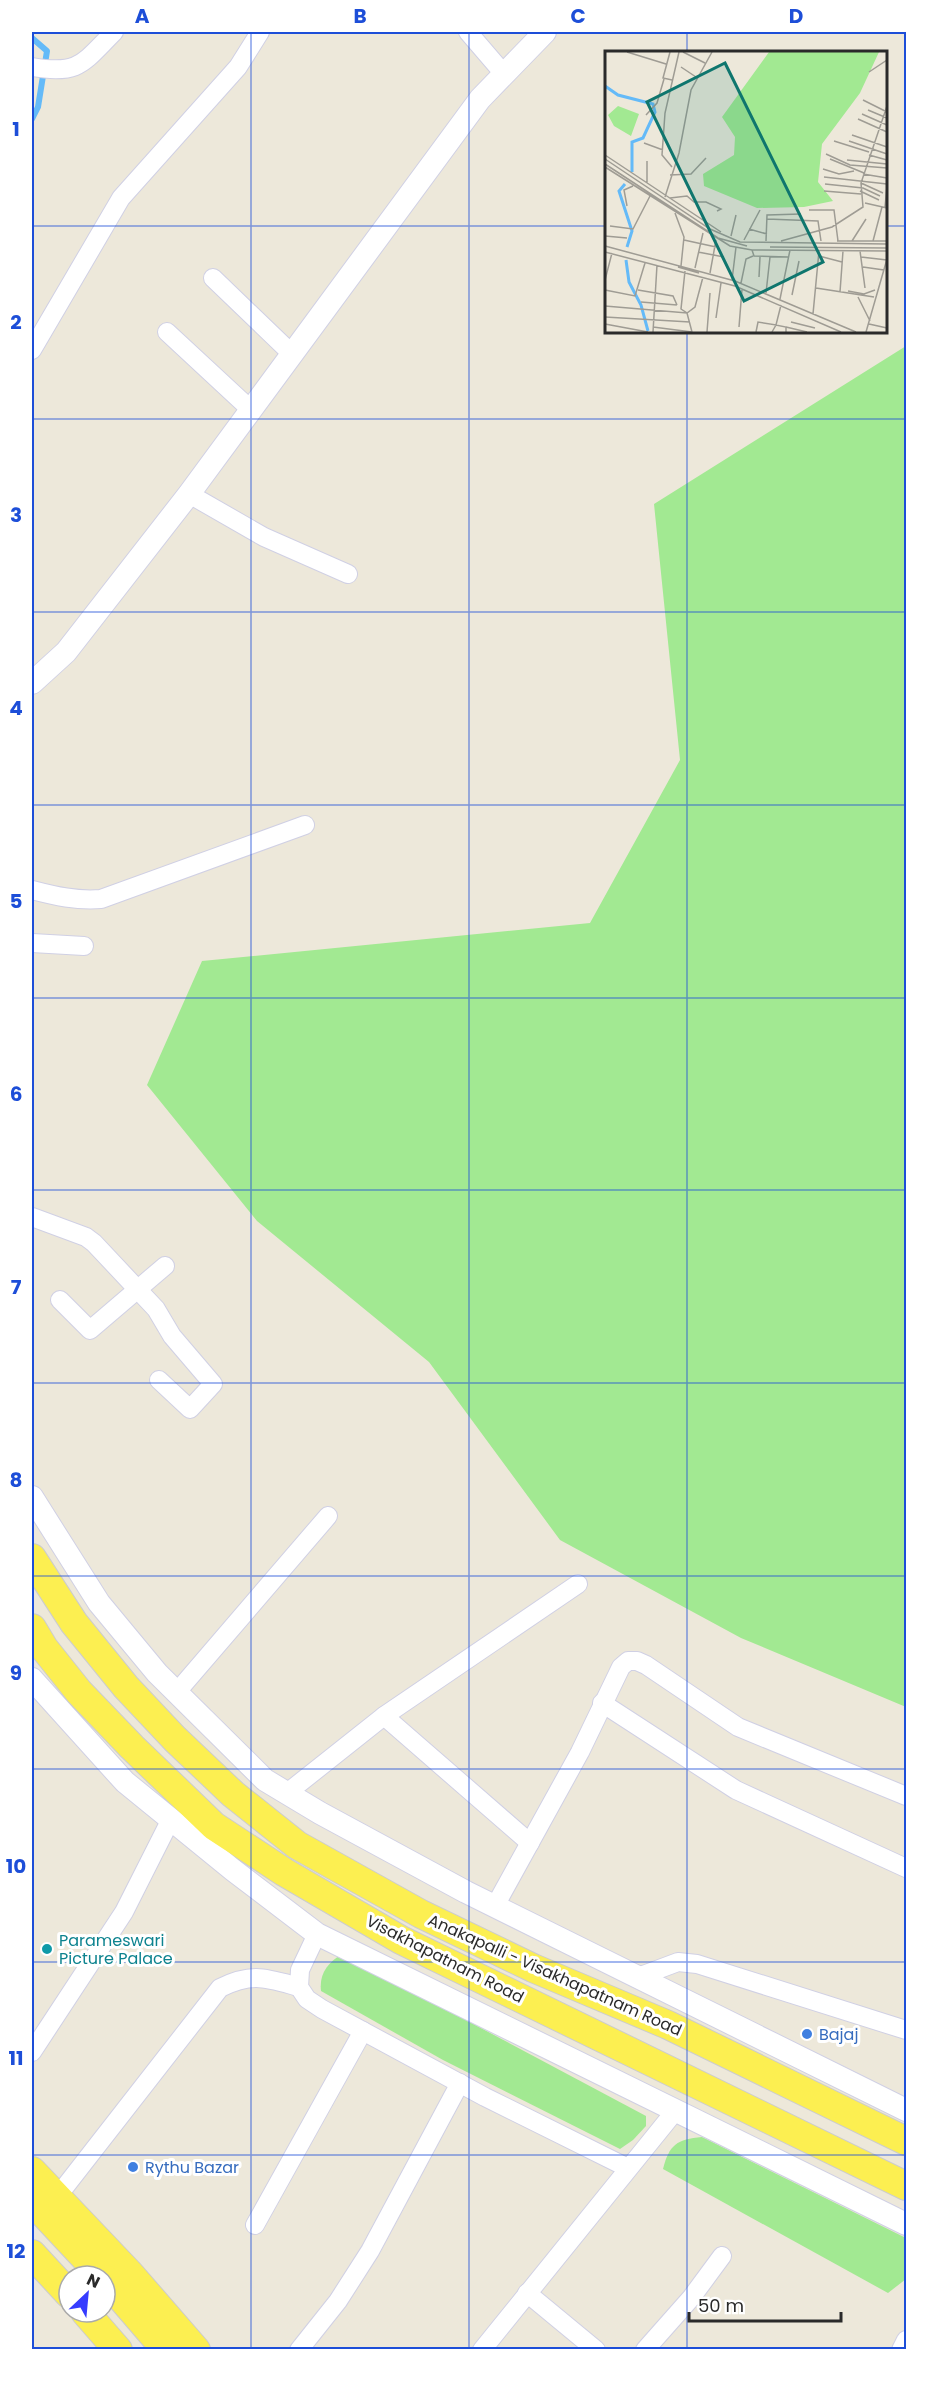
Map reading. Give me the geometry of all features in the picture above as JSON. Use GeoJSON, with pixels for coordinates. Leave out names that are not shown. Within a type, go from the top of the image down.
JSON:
{"type":"FeatureCollection","features":[{"type":"Feature","properties":{"kind":"main road","name":"Anakapalli - Visakhapatnam Road"},"geometry":{"type":"LineString","coordinates":[[32,1558],[74,1623],[126,1687],[175,1739],[233,1794],[297,1845],[421,1914],[533,1968],[668,2025],[906,2141]]}},
{"type":"Feature","properties":{"kind":"main road","name":"Visakhapatnam Road"},"geometry":{"type":"LineString","coordinates":[[38,1638],[86,1700],[214,1826],[284,1872],[401,1940],[906,2186]]}},
{"type":"Feature","properties":{"kind":"main road"},"geometry":{"type":"LineString","coordinates":[[32,2171],[44,2199],[93,2264]]}},
{"type":"Feature","properties":{"kind":"main road"},"geometry":{"type":"LineString","coordinates":[[44,2199],[130,2274],[196,2349]]}},
{"type":"Feature","properties":{"kind":"main road"},"geometry":{"type":"LineString","coordinates":[[32,2256],[57,2282]]}},
{"type":"Feature","properties":{"kind":"main road"},"geometry":{"type":"LineString","coordinates":[[117,2293],[166,2349]]}},
{"type":"Feature","properties":{"kind":"main road"},"geometry":{"type":"LineString","coordinates":[[96,2324],[118,2349]]}},
{"type":"Feature","properties":{"kind":"street"},"geometry":{"type":"LineString","coordinates":[[32,67],[54,71],[70,69],[86,60],[114,32]]}},
{"type":"Feature","properties":{"kind":"street"},"geometry":{"type":"LineString","coordinates":[[32,350],[121,198],[238,67],[260,32]]}},
{"type":"Feature","properties":{"kind":"street"},"geometry":{"type":"LineString","coordinates":[[468,32],[504,74]]}},
{"type":"Feature","properties":{"kind":"street"},"geometry":{"type":"LineString","coordinates":[[32,683],[66,652],[189,494],[480,99],[545,32]]}},
{"type":"Feature","properties":{"kind":"street"},"geometry":{"type":"LineString","coordinates":[[213,278],[292,354]]}},
{"type":"Feature","properties":{"kind":"street"},"geometry":{"type":"LineString","coordinates":[[167,332],[251,410]]}},
{"type":"Feature","properties":{"kind":"street"},"geometry":{"type":"LineString","coordinates":[[189,494],[264,537],[348,574]]}},
{"type":"Feature","properties":{"kind":"street"},"geometry":{"type":"LineString","coordinates":[[32,890],[59,897],[82,900],[101,899],[305,825]]}},
{"type":"Feature","properties":{"kind":"street"},"geometry":{"type":"LineString","coordinates":[[32,943],[84,946]]}},
{"type":"Feature","properties":{"kind":"street"},"geometry":{"type":"LineString","coordinates":[[32,1217],[94,1242],[156,1310],[172,1336],[213,1384],[190,1409],[159,1380]]}},
{"type":"Feature","properties":{"kind":"street"},"geometry":{"type":"LineString","coordinates":[[60,1300],[90,1330],[165,1266]]}},
{"type":"Feature","properties":{"kind":"street"},"geometry":{"type":"LineString","coordinates":[[32,1497],[99,1603],[157,1673],[266,1780],[495,1906],[906,2110]]}},
{"type":"Feature","properties":{"kind":"street"},"geometry":{"type":"LineString","coordinates":[[176,1693],[328,1516]]}},
{"type":"Feature","properties":{"kind":"street"},"geometry":{"type":"LineString","coordinates":[[287,1793],[384,1716],[578,1584]]}},
{"type":"Feature","properties":{"kind":"street"},"geometry":{"type":"LineString","coordinates":[[74,1623],[99,1603]]}},
{"type":"Feature","properties":{"kind":"street"},"geometry":{"type":"LineString","coordinates":[[495,1906],[580,1752],[621,1667],[628,1661],[637,1661],[738,1726],[906,1796]]}},
{"type":"Feature","properties":{"kind":"street"},"geometry":{"type":"LineString","coordinates":[[32,1679],[126,1782],[317,1934],[906,2224]]}},
{"type":"Feature","properties":{"kind":"street"},"geometry":{"type":"LineString","coordinates":[[602,1703],[735,1790],[906,1868]]}},
{"type":"Feature","properties":{"kind":"street"},"geometry":{"type":"LineString","coordinates":[[384,1716],[530,1843]]}},
{"type":"Feature","properties":{"kind":"street"},"geometry":{"type":"LineString","coordinates":[[32,2052],[124,1912],[171,1819]]}},
{"type":"Feature","properties":{"kind":"street"},"geometry":{"type":"LineString","coordinates":[[317,1934],[300,1970],[299,1987],[307,1999],[460,2083],[628,2168]]}},
{"type":"Feature","properties":{"kind":"street"},"geometry":{"type":"LineString","coordinates":[[638,1977],[678,1962],[698,1964],[906,2030]]}},
{"type":"Feature","properties":{"kind":"street"},"geometry":{"type":"LineString","coordinates":[[44,2199],[220,1988],[238,1979],[265,1977],[299,1987]]}},
{"type":"Feature","properties":{"kind":"street"},"geometry":{"type":"LineString","coordinates":[[255,2225],[363,2031]]}},
{"type":"Feature","properties":{"kind":"street"},"geometry":{"type":"LineString","coordinates":[[299,2349],[338,2301],[370,2252],[460,2083]]}},
{"type":"Feature","properties":{"kind":"street"},"geometry":{"type":"LineString","coordinates":[[482,2349],[676,2110]]}},
{"type":"Feature","properties":{"kind":"street"},"geometry":{"type":"LineString","coordinates":[[645,2349],[691,2298],[722,2256]]}},
{"type":"Feature","properties":{"kind":"street"},"geometry":{"type":"LineString","coordinates":[[527,2293],[596,2349]]}},
{"type":"Feature","properties":{"kind":"street"},"geometry":{"type":"LineString","coordinates":[[901,2349],[906,2340]]}},
{"type":"Feature","properties":{"kind":"green space"},"geometry":{"type":"Polygon","coordinates":[[[906,346],[906,1707],[741,1638],[560,1540],[429,1362],[257,1221],[147,1085],[202,961],[590,923],[680,760],[654,504],[906,346]]]}},
{"type":"Feature","properties":{"kind":"green space"},"geometry":{"type":"Polygon","coordinates":[[[342,1954],[646,2116],[646,2126],[633,2140],[620,2149],[443,2060],[321,1991],[323,1974],[342,1954]]]}},
{"type":"Feature","properties":{"kind":"green space"},"geometry":{"type":"Polygon","coordinates":[[[702,2137],[906,2238],[906,2279],[888,2293],[663,2169],[668,2154],[675,2145],[686,2139],[702,2137]]]}},
{"type":"Feature","properties":{"kind":"waterway"},"geometry":{"type":"LineString","coordinates":[[32,38],[47,51],[38,107],[32,119]]}},
{"type":"Feature","properties":{"kind":"place","name":"Parameswari Picture Palace"},"geometry":{"type":"Point","coordinates":[47,1949]}},
{"type":"Feature","properties":{"kind":"place","name":"Bajaj"},"geometry":{"type":"Point","coordinates":[807,2034]}},
{"type":"Feature","properties":{"kind":"place","name":"Rythu Bazar"},"geometry":{"type":"Point","coordinates":[133,2167]}}]}
